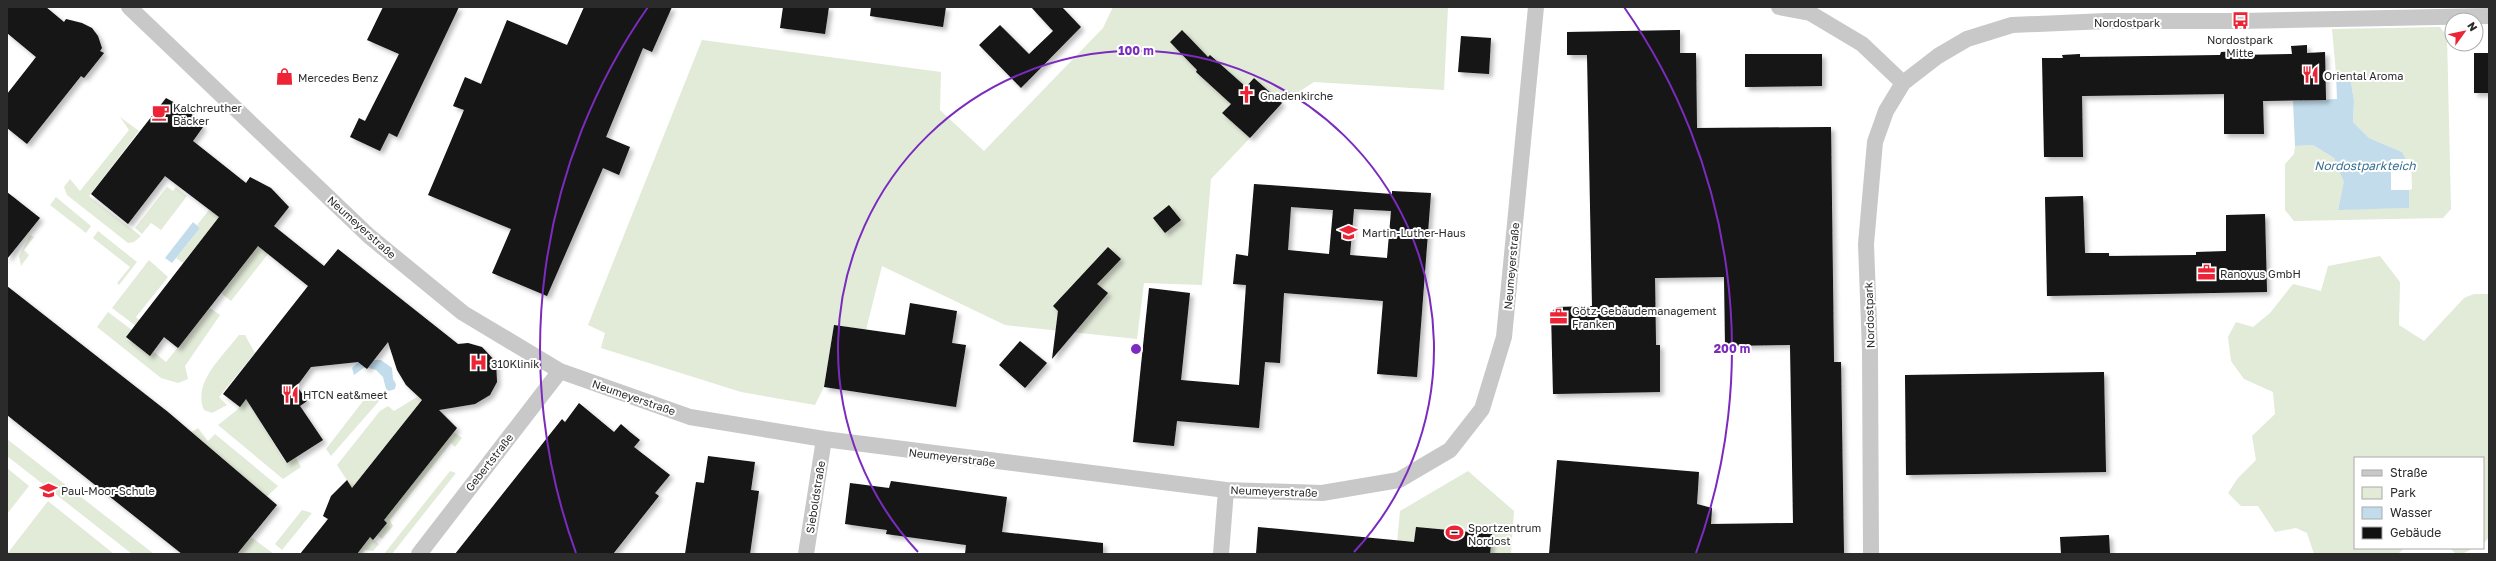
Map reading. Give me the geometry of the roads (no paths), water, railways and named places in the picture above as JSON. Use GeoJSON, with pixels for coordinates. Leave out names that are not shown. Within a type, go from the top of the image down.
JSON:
{"type":"FeatureCollection","features":[{"type":"Feature","properties":{"kind":"street","name":"Neumeyerstraße"},"geometry":{"type":"LineString","coordinates":[[129,7],[369,236],[463,313],[560,371],[690,417],[824,439],[1226,490],[1322,492],[1399,480],[1450,450],[1482,409],[1504,337],[1536,7]]}},
{"type":"Feature","properties":{"kind":"street"},"geometry":{"type":"LineString","coordinates":[[1779,7],[1810,13],[1862,44],[1903,83]]}},
{"type":"Feature","properties":{"kind":"street","name":"Nordostpark"},"geometry":{"type":"LineString","coordinates":[[1871,554],[1870,350],[1866,244],[1875,142],[1886,111],[1903,83],[1938,56],[1967,39],[2012,25],[2366,13],[2489,16]]}},
{"type":"Feature","properties":{"kind":"street","name":"Gebertstraße"},"geometry":{"type":"LineString","coordinates":[[419,554],[560,371]]}},
{"type":"Feature","properties":{"kind":"street","name":"Sieboldstraße"},"geometry":{"type":"LineString","coordinates":[[806,554],[824,439]]}},
{"type":"Feature","properties":{"kind":"street"},"geometry":{"type":"LineString","coordinates":[[1221,554],[1226,490]]}},
{"type":"Feature","properties":{"kind":"water","name":"Nordostparkteich"},"geometry":{"type":"Polygon","coordinates":[[[2336,74],[2351,82],[2354,101],[2353,122],[2369,138],[2402,152],[2406,159],[2391,159],[2391,190],[2409,190],[2409,208],[2338,210],[2344,182],[2334,158],[2313,145],[2295,146],[2293,101],[2337,99],[2336,74]]]}},
{"type":"Feature","properties":{"kind":"water"},"geometry":{"type":"Polygon","coordinates":[[[193,222],[200,228],[172,263],[165,258],[193,222]]]}},
{"type":"Feature","properties":{"kind":"water"},"geometry":{"type":"Polygon","coordinates":[[[367,360],[381,360],[392,368],[393,379],[396,384],[395,389],[389,391],[386,389],[383,377],[376,370],[365,367],[354,375],[352,368],[357,363],[367,360]]]}},
{"type":"Feature","properties":{"kind":"place","name":"Nordostpark Mitte"},"geometry":{"type":"Point","coordinates":[2240,21]}},
{"type":"Feature","properties":{"kind":"place","name":"Oriental Aroma"},"geometry":{"type":"Point","coordinates":[2311,75]}},
{"type":"Feature","properties":{"kind":"place","name":"Mercedes Benz"},"geometry":{"type":"Point","coordinates":[285,77]}},
{"type":"Feature","properties":{"kind":"place","name":"Gnadenkirche"},"geometry":{"type":"Point","coordinates":[1247,95]}},
{"type":"Feature","properties":{"kind":"place","name":"Kalchreuther Bäcker"},"geometry":{"type":"Point","coordinates":[160,113]}},
{"type":"Feature","properties":{"kind":"place","name":"Martin-Luther-Haus"},"geometry":{"type":"Point","coordinates":[1349,232]}},
{"type":"Feature","properties":{"kind":"place","name":"Ranovus GmbH"},"geometry":{"type":"Point","coordinates":[2207,273]}},
{"type":"Feature","properties":{"kind":"place","name":"Götz-Gebäudemanagement Franken"},"geometry":{"type":"Point","coordinates":[1559,316]}},
{"type":"Feature","properties":{"kind":"place","name":"310Klinik"},"geometry":{"type":"Point","coordinates":[478,363]}},
{"type":"Feature","properties":{"kind":"place","name":"HTCN eat&meet"},"geometry":{"type":"Point","coordinates":[290,394]}},
{"type":"Feature","properties":{"kind":"place","name":"Paul-Moor-Schule"},"geometry":{"type":"Point","coordinates":[48,490]}},
{"type":"Feature","properties":{"kind":"place","name":"Sportzentrum Nordost"},"geometry":{"type":"Point","coordinates":[1455,533]}}]}
